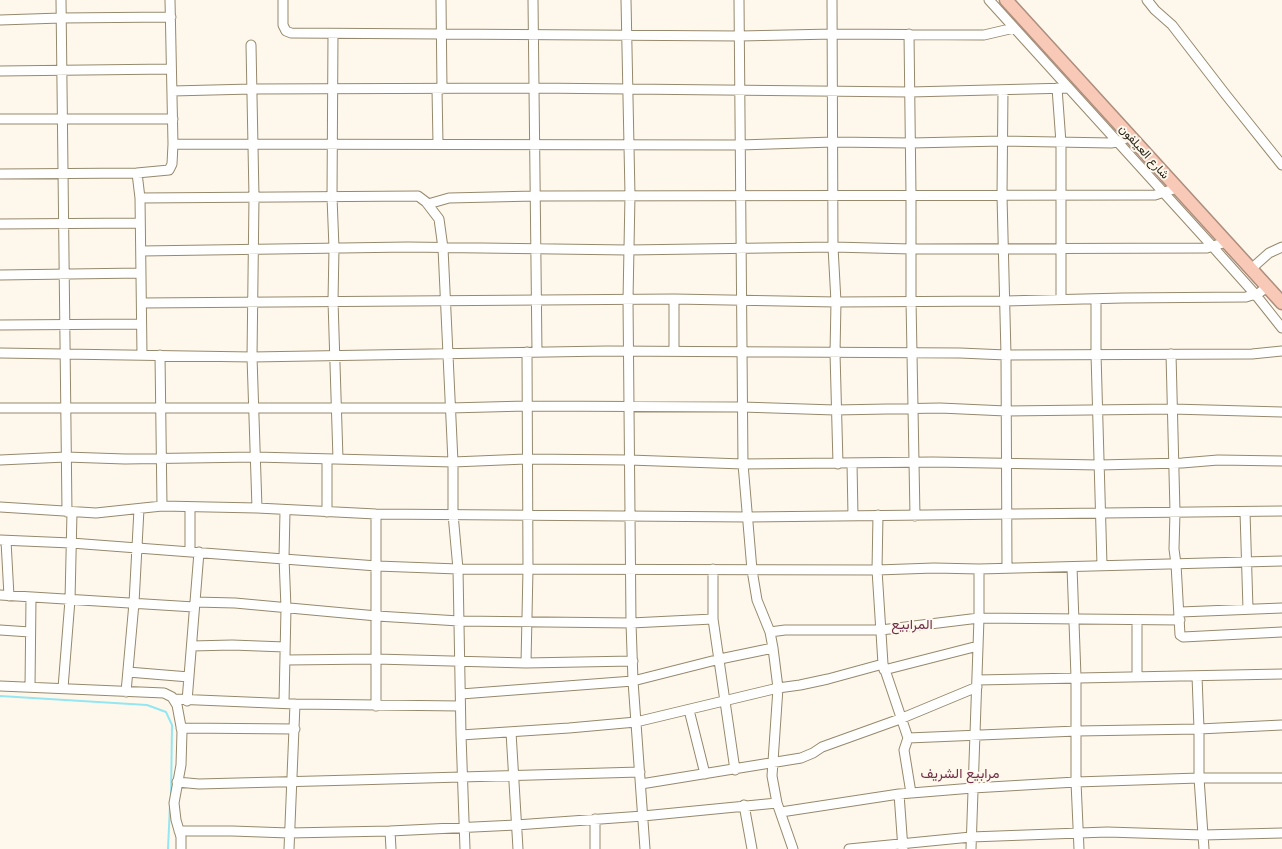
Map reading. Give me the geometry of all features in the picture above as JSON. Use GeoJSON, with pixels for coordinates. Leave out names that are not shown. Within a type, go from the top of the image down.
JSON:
{"type":"FeatureCollection","features":[{"type":"Feature","properties":{"kind":"highway","name":"شارع العيلفون"},"geometry":{"type":"LineString","coordinates":[[1006,0],[1282,303]]}},
{"type":"Feature","properties":{"kind":"street"},"geometry":{"type":"LineString","coordinates":[[61,0],[66,457],[71,543],[70,600],[63,688]]}},
{"type":"Feature","properties":{"kind":"street"},"geometry":{"type":"LineString","coordinates":[[0,174],[64,172],[137,174],[169,170],[172,164],[173,144],[170,0]]}},
{"type":"Feature","properties":{"kind":"street"},"geometry":{"type":"LineString","coordinates":[[283,0],[283,26],[286,31],[291,33],[740,36],[833,34],[984,35],[1014,28]]}},
{"type":"Feature","properties":{"kind":"street"},"geometry":{"type":"LineString","coordinates":[[438,144],[441,0]]}},
{"type":"Feature","properties":{"kind":"street"},"geometry":{"type":"LineString","coordinates":[[533,0],[537,352]]}},
{"type":"Feature","properties":{"kind":"street"},"geometry":{"type":"LineString","coordinates":[[626,0],[630,195],[628,407],[632,570],[631,623],[633,681],[645,849]]}},
{"type":"Feature","properties":{"kind":"street"},"geometry":{"type":"LineString","coordinates":[[739,0],[739,196],[743,464],[752,570],[757,600],[770,632],[774,648],[778,688],[772,776],[779,807],[793,849]]}},
{"type":"Feature","properties":{"kind":"street"},"geometry":{"type":"LineString","coordinates":[[832,0],[833,247],[836,302],[835,410],[838,464]]}},
{"type":"Feature","properties":{"kind":"street"},"geometry":{"type":"LineString","coordinates":[[989,0],[1165,193],[1255,294],[1282,328]]}},
{"type":"Feature","properties":{"kind":"street"},"geometry":{"type":"LineString","coordinates":[[1147,0],[1172,25],[1282,166]]}},
{"type":"Feature","properties":{"kind":"street"},"geometry":{"type":"LineString","coordinates":[[0,20],[171,17]]}},
{"type":"Feature","properties":{"kind":"street"},"geometry":{"type":"LineString","coordinates":[[333,34],[333,301],[338,459]]}},
{"type":"Feature","properties":{"kind":"street"},"geometry":{"type":"LineString","coordinates":[[909,34],[915,516]]}},
{"type":"Feature","properties":{"kind":"street"},"geometry":{"type":"LineString","coordinates":[[252,45],[254,143],[252,357],[257,508]]}},
{"type":"Feature","properties":{"kind":"street"},"geometry":{"type":"LineString","coordinates":[[0,71],[171,69]]}},
{"type":"Feature","properties":{"kind":"street"},"geometry":{"type":"LineString","coordinates":[[172,91],[252,88],[535,88],[910,92],[1068,88]]}},
{"type":"Feature","properties":{"kind":"street"},"geometry":{"type":"LineString","coordinates":[[1057,88],[1061,143],[1062,300]]}},
{"type":"Feature","properties":{"kind":"street"},"geometry":{"type":"LineString","coordinates":[[1002,90],[1007,568]]}},
{"type":"Feature","properties":{"kind":"street"},"geometry":{"type":"LineString","coordinates":[[0,119],[172,120]]}},
{"type":"Feature","properties":{"kind":"street"},"geometry":{"type":"LineString","coordinates":[[173,144],[740,146],[833,142],[1118,142],[1130,136]]}},
{"type":"Feature","properties":{"kind":"street"},"geometry":{"type":"LineString","coordinates":[[137,174],[142,251],[142,355]]}},
{"type":"Feature","properties":{"kind":"street"},"geometry":{"type":"LineString","coordinates":[[428,204],[449,198],[535,196],[1155,195],[1177,188]]}},
{"type":"Feature","properties":{"kind":"street"},"geometry":{"type":"LineString","coordinates":[[140,198],[418,196],[428,204],[439,219],[443,248],[453,462],[453,514],[458,569],[465,849]]}},
{"type":"Feature","properties":{"kind":"street"},"geometry":{"type":"LineString","coordinates":[[0,224],[140,223]]}},
{"type":"Feature","properties":{"kind":"street"},"geometry":{"type":"LineString","coordinates":[[142,251],[334,248],[628,250],[833,247],[1003,249],[1213,247],[1226,242]]}},
{"type":"Feature","properties":{"kind":"street"},"geometry":{"type":"LineString","coordinates":[[1251,269],[1270,253],[1282,247]]}},
{"type":"Feature","properties":{"kind":"street"},"geometry":{"type":"LineString","coordinates":[[0,275],[141,273]]}},
{"type":"Feature","properties":{"kind":"street"},"geometry":{"type":"LineString","coordinates":[[142,303],[674,299],[836,302],[911,300],[1005,301],[1246,297],[1267,287]]}},
{"type":"Feature","properties":{"kind":"street"},"geometry":{"type":"LineString","coordinates":[[674,299],[674,351]]}},
{"type":"Feature","properties":{"kind":"street"},"geometry":{"type":"LineString","coordinates":[[1096,299],[1102,565]]}},
{"type":"Feature","properties":{"kind":"street"},"geometry":{"type":"LineString","coordinates":[[0,325],[141,324]]}},
{"type":"Feature","properties":{"kind":"street"},"geometry":{"type":"LineString","coordinates":[[0,353],[252,357],[629,351],[960,352],[1006,355],[1252,354],[1282,351]]}},
{"type":"Feature","properties":{"kind":"street"},"geometry":{"type":"LineString","coordinates":[[526,352],[528,569],[526,663]]}},
{"type":"Feature","properties":{"kind":"street"},"geometry":{"type":"LineString","coordinates":[[1171,354],[1175,512],[1174,549],[1180,635],[1282,632]]}},
{"type":"Feature","properties":{"kind":"street"},"geometry":{"type":"LineString","coordinates":[[160,355],[162,506]]}},
{"type":"Feature","properties":{"kind":"street"},"geometry":{"type":"LineString","coordinates":[[0,408],[450,408],[526,406],[742,407],[835,410],[940,408],[1006,410],[1172,409],[1282,412]]}},
{"type":"Feature","properties":{"kind":"street"},"geometry":{"type":"LineString","coordinates":[[0,460],[66,457],[161,459],[255,457],[453,462],[526,459],[743,464],[1099,465],[1174,464],[1208,460],[1282,461]]}},
{"type":"Feature","properties":{"kind":"street"},"geometry":{"type":"LineString","coordinates":[[326,512],[327,459]]}},
{"type":"Feature","properties":{"kind":"street"},"geometry":{"type":"LineString","coordinates":[[852,463],[853,516]]}},
{"type":"Feature","properties":{"kind":"street"},"geometry":{"type":"LineString","coordinates":[[0,508],[112,512],[162,506],[257,508],[285,511],[376,514],[527,516],[915,516],[1282,511]]}},
{"type":"Feature","properties":{"kind":"street"},"geometry":{"type":"LineString","coordinates":[[188,701],[195,605],[194,551],[190,508]]}},
{"type":"Feature","properties":{"kind":"street"},"geometry":{"type":"LineString","coordinates":[[126,692],[140,509]]}},
{"type":"Feature","properties":{"kind":"street"},"geometry":{"type":"LineString","coordinates":[[284,703],[286,660],[285,511]]}},
{"type":"Feature","properties":{"kind":"street"},"geometry":{"type":"LineString","coordinates":[[1245,512],[1248,609]]}},
{"type":"Feature","properties":{"kind":"street"},"geometry":{"type":"LineString","coordinates":[[376,514],[376,706]]}},
{"type":"Feature","properties":{"kind":"street"},"geometry":{"type":"LineString","coordinates":[[878,515],[877,570],[883,667],[908,738],[904,750],[911,794]]}},
{"type":"Feature","properties":{"kind":"street"},"geometry":{"type":"LineString","coordinates":[[713,620],[631,623],[459,621],[377,616],[235,603],[195,605],[4,596],[3,540],[194,551],[377,566],[458,569],[877,570],[1282,561]]}},
{"type":"Feature","properties":{"kind":"street"},"geometry":{"type":"LineString","coordinates":[[1072,567],[1078,731],[1076,782],[1079,849]]}},
{"type":"Feature","properties":{"kind":"street"},"geometry":{"type":"LineString","coordinates":[[713,569],[713,620],[735,770]]}},
{"type":"Feature","properties":{"kind":"street"},"geometry":{"type":"LineString","coordinates":[[971,849],[979,569]]}},
{"type":"Feature","properties":{"kind":"street"},"geometry":{"type":"LineString","coordinates":[[30,687],[31,598]]}},
{"type":"Feature","properties":{"kind":"street"},"geometry":{"type":"LineString","coordinates":[[770,632],[786,630],[881,630],[979,618],[1138,620],[1248,609],[1282,608]]}},
{"type":"Feature","properties":{"kind":"street"},"geometry":{"type":"LineString","coordinates":[[1137,676],[1138,620]]}},
{"type":"Feature","properties":{"kind":"street"},"geometry":{"type":"LineString","coordinates":[[0,630],[30,632]]}},
{"type":"Feature","properties":{"kind":"street"},"geometry":{"type":"LineString","coordinates":[[192,646],[285,647]]}},
{"type":"Feature","properties":{"kind":"street"},"geometry":{"type":"LineString","coordinates":[[461,735],[636,722],[778,688],[800,685],[978,646]]}},
{"type":"Feature","properties":{"kind":"street"},"geometry":{"type":"LineString","coordinates":[[460,694],[633,681],[720,659],[774,648]]}},
{"type":"Feature","properties":{"kind":"street"},"geometry":{"type":"LineString","coordinates":[[286,660],[376,659],[526,663],[632,662]]}},
{"type":"Feature","properties":{"kind":"street"},"geometry":{"type":"LineString","coordinates":[[128,672],[189,677]]}},
{"type":"Feature","properties":{"kind":"street"},"geometry":{"type":"LineString","coordinates":[[641,784],[801,758],[822,747],[900,719],[977,684],[1076,677],[1282,674]]}},
{"type":"Feature","properties":{"kind":"street"},"geometry":{"type":"LineString","coordinates":[[1196,676],[1199,778],[1204,849]]}},
{"type":"Feature","properties":{"kind":"street"},"geometry":{"type":"LineString","coordinates":[[0,686],[164,693],[174,699],[188,701],[376,706],[460,706]]}},
{"type":"Feature","properties":{"kind":"street"},"geometry":{"type":"LineString","coordinates":[[174,699],[177,705],[181,728],[182,754],[174,804],[181,849]]}},
{"type":"Feature","properties":{"kind":"street"},"geometry":{"type":"LineString","coordinates":[[290,849],[289,833],[295,704]]}},
{"type":"Feature","properties":{"kind":"street"},"geometry":{"type":"LineString","coordinates":[[689,710],[705,774]]}},
{"type":"Feature","properties":{"kind":"street"},"geometry":{"type":"LineString","coordinates":[[908,738],[1282,725]]}},
{"type":"Feature","properties":{"kind":"street"},"geometry":{"type":"LineString","coordinates":[[181,728],[295,729]]}},
{"type":"Feature","properties":{"kind":"street"},"geometry":{"type":"LineString","coordinates":[[511,732],[518,849]]}},
{"type":"Feature","properties":{"kind":"street"},"geometry":{"type":"LineString","coordinates":[[177,782],[199,784],[640,772]]}},
{"type":"Feature","properties":{"kind":"street"},"geometry":{"type":"LineString","coordinates":[[179,830],[289,833],[390,831],[516,825],[643,816],[744,806],[779,807],[973,788],[1199,778],[1282,778]]}},
{"type":"Feature","properties":{"kind":"street"},"geometry":{"type":"LineString","coordinates":[[899,794],[903,847]]}},
{"type":"Feature","properties":{"kind":"street"},"geometry":{"type":"LineString","coordinates":[[744,806],[752,849]]}},
{"type":"Feature","properties":{"kind":"street"},"geometry":{"type":"LineString","coordinates":[[595,819],[595,849]]}},
{"type":"Feature","properties":{"kind":"street"},"geometry":{"type":"LineString","coordinates":[[390,831],[390,849]]}},
{"type":"Feature","properties":{"kind":"street"},"geometry":{"type":"LineString","coordinates":[[849,849],[903,847],[971,837],[1108,832],[1203,835],[1282,833]]}},
{"type":"Feature","properties":{"kind":"waterway"},"geometry":{"type":"LineString","coordinates":[[0,696],[147,705],[166,712],[172,725],[171,798]]}},
{"type":"Feature","properties":{"kind":"waterway"},"geometry":{"type":"LineString","coordinates":[[168,849],[170,805]]}},
{"type":"Feature","properties":{"kind":"district","name":"المرابيع"},"geometry":{"type":"Point","coordinates":[912,625]}},
{"type":"Feature","properties":{"kind":"district","name":"مرابيع الشريف"},"geometry":{"type":"Point","coordinates":[960,774]}}]}
